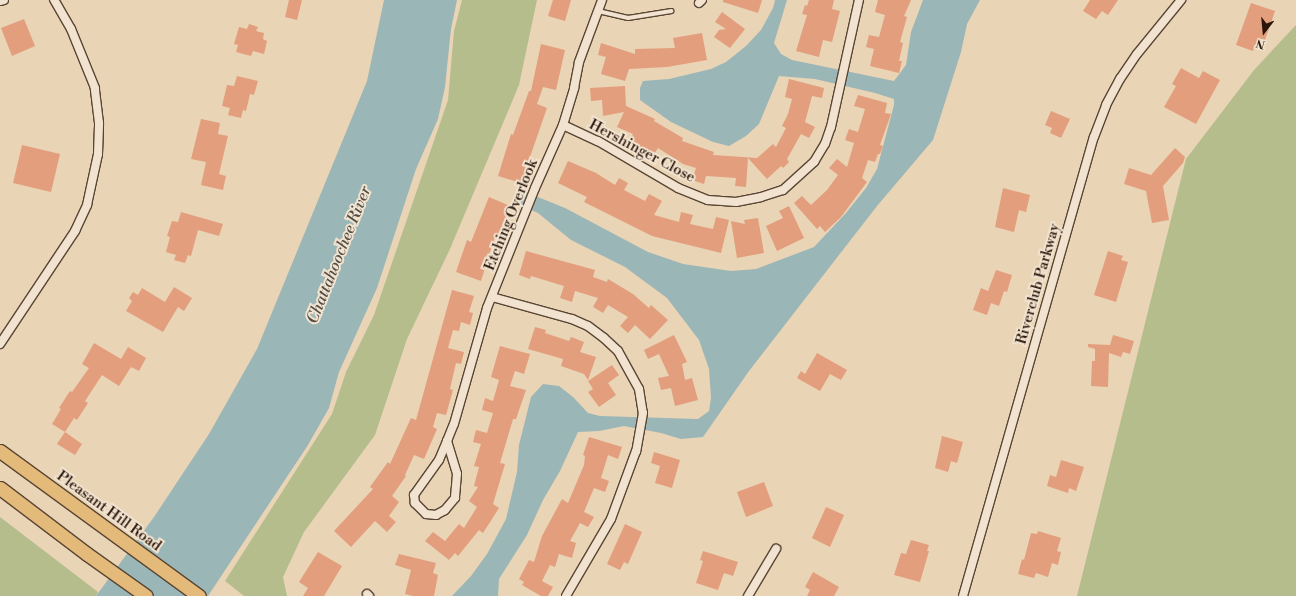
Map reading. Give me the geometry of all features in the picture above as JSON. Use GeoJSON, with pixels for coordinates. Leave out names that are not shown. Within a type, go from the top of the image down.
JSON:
{"type":"FeatureCollection","features":[{"type":"Feature","properties":{"kind":"highway","name":"Pleasant Hill Road"},"geometry":{"type":"LineString","coordinates":[[0,451],[199,596]]}},
{"type":"Feature","properties":{"kind":"highway"},"geometry":{"type":"LineString","coordinates":[[0,488],[87,554],[146,596]]}},
{"type":"Feature","properties":{"kind":"street"},"geometry":{"type":"LineString","coordinates":[[0,1],[4,0]]}},
{"type":"Feature","properties":{"kind":"street"},"geometry":{"type":"LineString","coordinates":[[0,344],[75,231],[86,205],[98,154],[99,123],[94,88],[71,29],[54,0]]}},
{"type":"Feature","properties":{"kind":"street","name":"Etching Overlook"},"geometry":{"type":"LineString","coordinates":[[447,441],[458,474],[455,498],[445,510],[436,515],[426,514],[415,503],[414,495],[439,460],[447,441],[462,398],[492,297],[535,188],[563,125],[574,88],[578,62],[602,0]]}},
{"type":"Feature","properties":{"kind":"street","name":"Hershinger Close"},"geometry":{"type":"LineString","coordinates":[[563,125],[598,141],[678,188],[708,200],[736,202],[761,198],[783,190],[814,162],[825,144],[831,127],[838,89],[859,0]]}},
{"type":"Feature","properties":{"kind":"street","name":"Riverclub Parkway"},"geometry":{"type":"LineString","coordinates":[[963,596],[1094,137],[1106,105],[1120,79],[1136,54],[1181,0]]}},
{"type":"Feature","properties":{"kind":"street"},"geometry":{"type":"LineString","coordinates":[[492,297],[572,319],[588,326],[618,351],[638,389],[643,413],[636,451],[611,519],[566,596]]}},
{"type":"Feature","properties":{"kind":"street"},"geometry":{"type":"LineString","coordinates":[[748,596],[776,550]]}},
{"type":"Feature","properties":{"kind":"lane"},"geometry":{"type":"LineString","coordinates":[[598,10],[628,18],[671,11]]}},
{"type":"Feature","properties":{"kind":"green space"},"geometry":{"type":"Polygon","coordinates":[[[462,0],[537,0],[519,85],[450,249],[407,339],[375,435],[304,532],[283,577],[287,596],[244,596],[225,581],[332,414],[346,372],[374,315],[448,100],[454,31],[462,0]]]}},
{"type":"Feature","properties":{"kind":"green space"},"geometry":{"type":"Polygon","coordinates":[[[1296,25],[1296,596],[1077,596],[1186,159],[1254,70],[1296,25]]]}},
{"type":"Feature","properties":{"kind":"green space"},"geometry":{"type":"Polygon","coordinates":[[[0,517],[98,592],[96,596],[0,596],[0,517]]]}},
{"type":"Feature","properties":{"kind":"water","name":"Chattahoochee River"},"geometry":{"type":"Polygon","coordinates":[[[384,0],[457,0],[451,29],[445,87],[438,119],[416,169],[377,288],[339,372],[329,408],[308,445],[208,596],[96,596],[154,517],[209,434],[257,349],[367,81],[384,0]]]}},
{"type":"Feature","properties":{"kind":"water"},"geometry":{"type":"Polygon","coordinates":[[[775,0],[787,0],[774,43],[781,54],[792,60],[894,81],[906,65],[911,32],[923,0],[980,0],[967,24],[961,52],[933,140],[877,206],[749,371],[703,437],[681,439],[661,433],[624,426],[599,431],[578,432],[527,535],[499,579],[498,596],[452,596],[471,576],[487,554],[506,519],[517,472],[519,445],[531,397],[543,384],[559,386],[573,397],[588,413],[600,416],[698,419],[709,411],[711,398],[709,369],[699,340],[667,298],[625,267],[571,240],[538,213],[514,202],[517,191],[523,191],[565,208],[648,252],[683,264],[731,271],[756,269],[814,247],[846,213],[866,188],[877,169],[894,105],[894,99],[875,93],[815,79],[779,76],[759,124],[746,136],[729,146],[713,142],[671,122],[640,100],[640,88],[643,81],[669,79],[711,69],[726,62],[746,46],[761,30],[773,8],[775,0]]]}},
{"type":"Feature","properties":{"kind":"building"},"geometry":{"type":"Polygon","coordinates":[[[289,0],[302,0],[297,20],[285,17],[289,0]]]}},
{"type":"Feature","properties":{"kind":"building"},"geometry":{"type":"Polygon","coordinates":[[[553,0],[571,0],[565,21],[548,16],[553,0]]]}},
{"type":"Feature","properties":{"kind":"building"},"geometry":{"type":"Polygon","coordinates":[[[723,0],[762,0],[758,13],[723,2],[723,0]]]}},
{"type":"Feature","properties":{"kind":"building"},"geometry":{"type":"Polygon","coordinates":[[[809,0],[834,0],[832,9],[840,11],[832,42],[823,40],[819,57],[796,51],[807,15],[802,14],[805,5],[807,6],[809,0]]]}},
{"type":"Feature","properties":{"kind":"building"},"geometry":{"type":"Polygon","coordinates":[[[878,0],[911,0],[904,16],[907,17],[900,42],[903,43],[899,61],[902,61],[899,73],[870,66],[874,49],[866,47],[869,35],[879,37],[885,15],[875,12],[878,0]]]}},
{"type":"Feature","properties":{"kind":"building"},"geometry":{"type":"Polygon","coordinates":[[[1090,0],[1118,0],[1108,15],[1102,11],[1096,19],[1083,11],[1090,0]]]}},
{"type":"Feature","properties":{"kind":"building"},"geometry":{"type":"Polygon","coordinates":[[[1251,3],[1275,11],[1265,40],[1258,38],[1253,51],[1236,45],[1251,3]]]}},
{"type":"Feature","properties":{"kind":"building"},"geometry":{"type":"Polygon","coordinates":[[[722,12],[745,29],[730,48],[714,37],[719,30],[726,29],[715,22],[722,12]]]}},
{"type":"Feature","properties":{"kind":"building"},"geometry":{"type":"Polygon","coordinates":[[[24,19],[35,46],[12,56],[1,28],[24,19]]]}},
{"type":"Feature","properties":{"kind":"building"},"geometry":{"type":"Polygon","coordinates":[[[249,24],[258,27],[256,31],[264,33],[263,39],[267,41],[264,54],[253,51],[251,56],[236,52],[238,45],[234,44],[239,27],[247,29],[249,24]]]}},
{"type":"Feature","properties":{"kind":"building"},"geometry":{"type":"Polygon","coordinates":[[[702,33],[707,60],[667,67],[629,69],[625,81],[601,74],[606,57],[598,55],[601,43],[635,54],[635,49],[675,48],[673,38],[702,33]]]}},
{"type":"Feature","properties":{"kind":"building"},"geometry":{"type":"Polygon","coordinates":[[[541,44],[565,50],[556,90],[543,87],[537,104],[547,108],[521,183],[498,176],[511,134],[513,135],[529,91],[531,91],[541,44]]]}},
{"type":"Feature","properties":{"kind":"building"},"geometry":{"type":"Polygon","coordinates":[[[1181,68],[1199,78],[1203,71],[1220,80],[1196,124],[1164,107],[1176,86],[1172,84],[1181,68]]]}},
{"type":"Feature","properties":{"kind":"building"},"geometry":{"type":"Polygon","coordinates":[[[237,76],[258,81],[254,95],[250,94],[246,111],[243,110],[241,118],[228,115],[230,108],[222,106],[227,85],[234,86],[237,76]]]}},
{"type":"Feature","properties":{"kind":"building"},"geometry":{"type":"Polygon","coordinates":[[[789,79],[824,88],[822,98],[812,96],[805,122],[815,127],[809,138],[801,134],[787,159],[789,162],[783,168],[781,166],[767,179],[748,158],[746,187],[735,186],[736,178],[706,176],[704,184],[692,180],[696,168],[683,164],[658,148],[652,157],[642,152],[643,150],[629,144],[633,134],[617,127],[624,112],[603,116],[602,100],[591,101],[590,88],[625,86],[626,106],[655,119],[654,121],[683,138],[682,141],[714,152],[713,155],[757,158],[773,144],[776,147],[786,128],[782,126],[788,114],[792,99],[785,97],[789,79]]]}},
{"type":"Feature","properties":{"kind":"building"},"geometry":{"type":"Polygon","coordinates":[[[858,95],[887,103],[885,113],[891,114],[880,145],[883,146],[880,154],[878,154],[875,162],[868,160],[862,178],[867,182],[841,217],[825,232],[820,226],[817,229],[794,203],[802,196],[811,205],[827,190],[838,175],[829,168],[837,159],[847,167],[854,143],[845,140],[849,129],[858,132],[865,109],[854,106],[858,95]]]}},
{"type":"Feature","properties":{"kind":"building"},"geometry":{"type":"Polygon","coordinates":[[[1051,111],[1070,119],[1061,138],[1050,133],[1052,128],[1045,125],[1051,111]]]}},
{"type":"Feature","properties":{"kind":"building"},"geometry":{"type":"Polygon","coordinates":[[[201,119],[220,123],[218,134],[228,136],[219,174],[226,176],[223,190],[201,185],[206,162],[191,159],[201,119]]]}},
{"type":"Feature","properties":{"kind":"building"},"geometry":{"type":"Polygon","coordinates":[[[22,145],[60,154],[51,192],[13,183],[22,145]]]}},
{"type":"Feature","properties":{"kind":"building"},"geometry":{"type":"Polygon","coordinates":[[[1175,148],[1185,157],[1183,163],[1163,186],[1169,220],[1152,223],[1146,191],[1124,184],[1129,168],[1151,175],[1175,148]]]}},
{"type":"Feature","properties":{"kind":"building"},"geometry":{"type":"Polygon","coordinates":[[[568,161],[596,173],[615,185],[619,178],[628,183],[624,190],[645,201],[649,194],[662,201],[654,215],[679,222],[681,212],[693,215],[690,224],[713,229],[716,217],[729,220],[721,253],[652,236],[584,202],[587,197],[558,183],[568,161]]]}},
{"type":"Feature","properties":{"kind":"building"},"geometry":{"type":"Polygon","coordinates":[[[1003,188],[1030,195],[1026,212],[1019,210],[1014,232],[995,227],[1003,188]]]}},
{"type":"Feature","properties":{"kind":"building"},"geometry":{"type":"Polygon","coordinates":[[[489,197],[510,206],[497,237],[495,236],[481,281],[456,272],[467,240],[471,242],[489,197]]]}},
{"type":"Feature","properties":{"kind":"building"},"geometry":{"type":"Polygon","coordinates":[[[789,206],[804,238],[777,251],[766,226],[783,218],[779,211],[789,206]]]}},
{"type":"Feature","properties":{"kind":"building"},"geometry":{"type":"Polygon","coordinates":[[[181,212],[223,224],[219,236],[198,230],[191,256],[188,255],[185,263],[174,260],[176,255],[166,252],[170,237],[167,236],[172,221],[178,222],[181,212]]]}},
{"type":"Feature","properties":{"kind":"building"},"geometry":{"type":"Polygon","coordinates":[[[758,218],[764,253],[737,258],[731,221],[745,224],[744,220],[758,218]]]}},
{"type":"Feature","properties":{"kind":"building"},"geometry":{"type":"Polygon","coordinates":[[[526,251],[595,270],[593,277],[607,282],[608,279],[633,294],[649,308],[651,305],[668,320],[650,339],[635,325],[628,333],[620,326],[628,317],[608,305],[603,313],[593,307],[598,298],[575,291],[572,302],[560,298],[564,286],[531,276],[530,279],[519,275],[526,251]]]}},
{"type":"Feature","properties":{"kind":"building"},"geometry":{"type":"Polygon","coordinates":[[[1108,251],[1123,256],[1121,260],[1128,262],[1116,302],[1094,295],[1108,251]]]}},
{"type":"Feature","properties":{"kind":"building"},"geometry":{"type":"Polygon","coordinates":[[[996,270],[1012,275],[1007,292],[1004,291],[999,306],[991,303],[987,315],[973,310],[981,288],[988,291],[996,270]]]}},
{"type":"Feature","properties":{"kind":"building"},"geometry":{"type":"Polygon","coordinates":[[[174,287],[192,298],[184,311],[178,307],[163,332],[126,311],[132,301],[129,298],[133,292],[138,295],[142,288],[165,302],[174,287]]]}},
{"type":"Feature","properties":{"kind":"building"},"geometry":{"type":"Polygon","coordinates":[[[452,290],[474,296],[469,312],[473,313],[470,325],[461,322],[459,331],[453,330],[448,348],[464,352],[461,364],[456,363],[450,389],[453,390],[446,415],[437,413],[433,427],[437,429],[424,459],[414,455],[405,475],[406,476],[392,496],[399,502],[389,516],[396,522],[387,532],[375,521],[351,547],[334,531],[373,489],[370,487],[388,462],[390,464],[411,418],[416,420],[452,290]]]}},
{"type":"Feature","properties":{"kind":"building"},"geometry":{"type":"Polygon","coordinates":[[[535,327],[546,330],[545,333],[569,341],[571,337],[584,342],[580,352],[596,357],[588,380],[584,374],[561,366],[563,359],[528,349],[535,327]]]}},
{"type":"Feature","properties":{"kind":"building"},"geometry":{"type":"Polygon","coordinates":[[[674,335],[687,362],[682,364],[685,380],[692,378],[698,400],[675,406],[671,388],[661,390],[658,378],[669,376],[659,354],[648,359],[644,350],[674,335]]]}},
{"type":"Feature","properties":{"kind":"building"},"geometry":{"type":"Polygon","coordinates":[[[1113,335],[1134,341],[1130,354],[1123,352],[1121,357],[1109,353],[1108,387],[1091,386],[1092,361],[1095,361],[1095,349],[1088,347],[1088,344],[1110,345],[1113,335]]]}},
{"type":"Feature","properties":{"kind":"building"},"geometry":{"type":"Polygon","coordinates":[[[94,343],[121,359],[128,347],[146,358],[139,371],[131,367],[119,386],[102,375],[85,401],[88,403],[77,420],[74,418],[65,432],[52,424],[61,409],[59,408],[70,391],[72,392],[89,368],[82,364],[94,343]]]}},
{"type":"Feature","properties":{"kind":"building"},"geometry":{"type":"Polygon","coordinates":[[[500,346],[530,354],[524,374],[515,371],[510,386],[526,390],[516,419],[513,419],[500,463],[505,464],[493,504],[499,508],[483,533],[479,530],[458,556],[455,553],[449,560],[425,541],[433,532],[445,541],[459,524],[464,528],[477,507],[469,501],[478,487],[474,486],[479,467],[474,466],[481,444],[473,442],[476,430],[487,433],[493,413],[482,410],[485,398],[493,401],[499,380],[491,377],[500,346]]]}},
{"type":"Feature","properties":{"kind":"building"},"geometry":{"type":"Polygon","coordinates":[[[817,353],[847,370],[841,380],[830,374],[820,391],[797,378],[801,371],[805,374],[817,353]]]}},
{"type":"Feature","properties":{"kind":"building"},"geometry":{"type":"Polygon","coordinates":[[[612,365],[619,375],[608,383],[616,395],[599,407],[588,392],[593,389],[588,381],[612,365]]]}},
{"type":"Feature","properties":{"kind":"building"},"geometry":{"type":"Polygon","coordinates":[[[65,432],[82,444],[75,455],[57,444],[65,432]]]}},
{"type":"Feature","properties":{"kind":"building"},"geometry":{"type":"Polygon","coordinates":[[[942,436],[963,442],[957,463],[951,461],[948,472],[935,468],[942,436]]]}},
{"type":"Feature","properties":{"kind":"building"},"geometry":{"type":"Polygon","coordinates":[[[589,437],[622,447],[618,459],[608,455],[601,478],[609,481],[605,492],[594,488],[584,512],[594,517],[588,527],[580,523],[570,541],[576,543],[572,558],[559,554],[555,567],[550,565],[542,581],[553,587],[548,596],[541,596],[522,585],[524,582],[519,579],[529,560],[534,562],[542,536],[562,499],[568,503],[584,465],[585,456],[583,455],[589,437]]]}},
{"type":"Feature","properties":{"kind":"building"},"geometry":{"type":"Polygon","coordinates":[[[654,452],[680,460],[672,488],[655,483],[660,466],[651,463],[654,452]]]}},
{"type":"Feature","properties":{"kind":"building"},"geometry":{"type":"Polygon","coordinates":[[[1061,460],[1084,467],[1076,491],[1069,488],[1068,493],[1047,486],[1050,475],[1056,477],[1061,460]]]}},
{"type":"Feature","properties":{"kind":"building"},"geometry":{"type":"Polygon","coordinates":[[[764,482],[773,506],[746,517],[737,492],[764,482]]]}},
{"type":"Feature","properties":{"kind":"building"},"geometry":{"type":"Polygon","coordinates":[[[826,507],[844,515],[830,547],[812,538],[826,507]]]}},
{"type":"Feature","properties":{"kind":"building"},"geometry":{"type":"Polygon","coordinates":[[[625,524],[642,532],[628,564],[624,562],[620,570],[607,564],[625,524]]]}},
{"type":"Feature","properties":{"kind":"building"},"geometry":{"type":"Polygon","coordinates":[[[1038,531],[1061,538],[1057,551],[1061,552],[1058,565],[1052,563],[1048,577],[1036,573],[1034,578],[1018,574],[1022,559],[1024,560],[1031,533],[1037,534],[1038,531]]]}},
{"type":"Feature","properties":{"kind":"building"},"geometry":{"type":"Polygon","coordinates":[[[911,540],[929,545],[927,551],[929,551],[920,582],[894,575],[901,553],[906,554],[911,540]]]}},
{"type":"Feature","properties":{"kind":"building"},"geometry":{"type":"Polygon","coordinates":[[[703,551],[738,562],[733,576],[724,573],[718,590],[696,583],[703,561],[700,560],[703,551]]]}},
{"type":"Feature","properties":{"kind":"building"},"geometry":{"type":"Polygon","coordinates":[[[318,552],[342,566],[324,596],[303,596],[308,588],[299,582],[318,552]]]}},
{"type":"Feature","properties":{"kind":"building"},"geometry":{"type":"Polygon","coordinates":[[[399,554],[436,563],[433,573],[438,575],[434,596],[413,596],[405,594],[411,570],[395,565],[399,554]]]}},
{"type":"Feature","properties":{"kind":"building"},"geometry":{"type":"Polygon","coordinates":[[[813,572],[839,587],[834,596],[807,596],[810,590],[805,587],[813,572]]]}}]}
